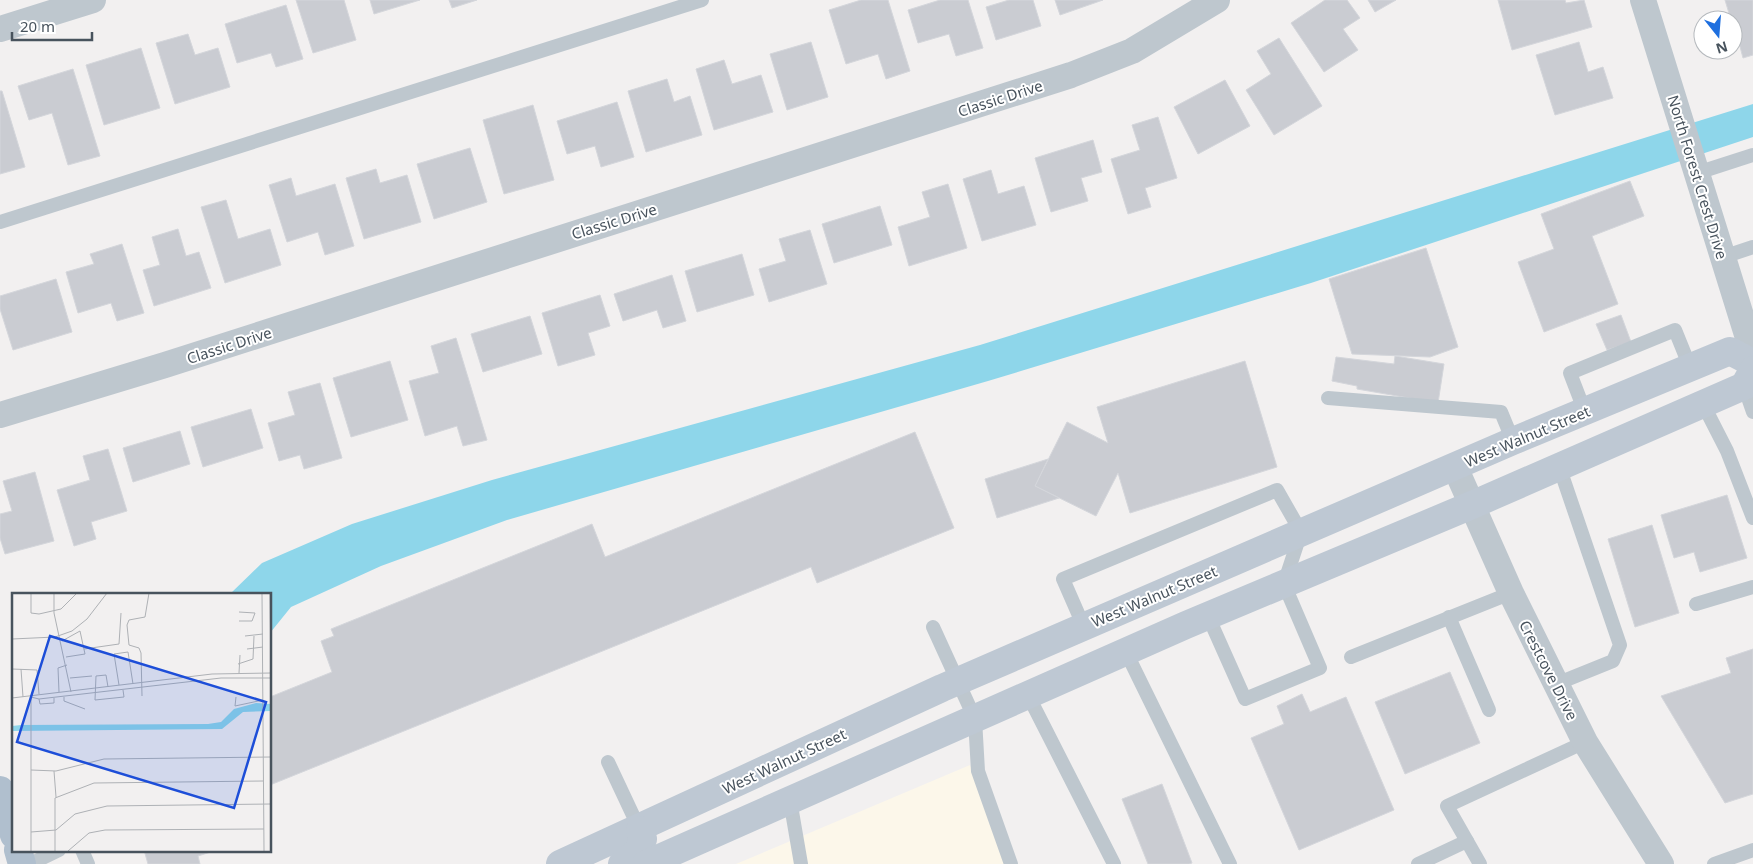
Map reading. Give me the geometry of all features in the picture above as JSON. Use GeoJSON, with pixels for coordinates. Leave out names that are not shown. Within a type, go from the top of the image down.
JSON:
{"type":"FeatureCollection","features":[{"type":"Feature","properties":{"kind":"main road","name":"West Walnut Street"},"geometry":{"type":"LineString","coordinates":[[560,864],[958,682],[1513,441],[1730,351],[1750,373]]}},
{"type":"Feature","properties":{"kind":"main road"},"geometry":{"type":"LineString","coordinates":[[653,862],[1208,616],[1472,505],[1703,404],[1750,373]]}},
{"type":"Feature","properties":{"kind":"main road"},"geometry":{"type":"LineString","coordinates":[[653,862],[671,843],[699,827],[772,795],[789,759]]}},
{"type":"Feature","properties":{"kind":"main road"},"geometry":{"type":"LineString","coordinates":[[0,790],[12,827]]}},
{"type":"Feature","properties":{"kind":"main road"},"geometry":{"type":"LineString","coordinates":[[622,864],[638,852],[642,844],[643,839],[639,828]]}},
{"type":"Feature","properties":{"kind":"street"},"geometry":{"type":"LineString","coordinates":[[0,29],[93,0]]}},
{"type":"Feature","properties":{"kind":"street","name":"Classic Drive"},"geometry":{"type":"LineString","coordinates":[[0,415],[165,366],[1071,75],[1132,51],[1218,0]]}},
{"type":"Feature","properties":{"kind":"street","name":"North Forest Crest Drive"},"geometry":{"type":"LineString","coordinates":[[1644,0],[1753,354]]}},
{"type":"Feature","properties":{"kind":"street","name":"Crestcove Drive"},"geometry":{"type":"LineString","coordinates":[[1455,467],[1510,593],[1585,742],[1653,860]]}},
{"type":"Feature","properties":{"kind":"lane"},"geometry":{"type":"LineString","coordinates":[[0,222],[702,0]]}},
{"type":"Feature","properties":{"kind":"lane"},"geometry":{"type":"LineString","coordinates":[[1696,168],[1753,155]]}},
{"type":"Feature","properties":{"kind":"lane"},"geometry":{"type":"LineString","coordinates":[[1723,257],[1753,248]]}},
{"type":"Feature","properties":{"kind":"lane"},"geometry":{"type":"LineString","coordinates":[[1585,412],[1570,373],[1675,330],[1690,368]]}},
{"type":"Feature","properties":{"kind":"lane"},"geometry":{"type":"LineString","coordinates":[[1750,373],[1753,412]]}},
{"type":"Feature","properties":{"kind":"lane"},"geometry":{"type":"LineString","coordinates":[[1328,398],[1500,412],[1513,441]]}},
{"type":"Feature","properties":{"kind":"lane"},"geometry":{"type":"LineString","coordinates":[[1703,404],[1727,451],[1753,518]]}},
{"type":"Feature","properties":{"kind":"lane"},"geometry":{"type":"LineString","coordinates":[[1556,684],[1613,662],[1620,645],[1559,466]]}},
{"type":"Feature","properties":{"kind":"lane"},"geometry":{"type":"LineString","coordinates":[[1084,627],[1063,579],[1277,490],[1301,532],[1284,584],[1320,668],[1245,699],[1208,616]]}},
{"type":"Feature","properties":{"kind":"lane"},"geometry":{"type":"LineString","coordinates":[[1696,604],[1753,587]]}},
{"type":"Feature","properties":{"kind":"lane"},"geometry":{"type":"LineString","coordinates":[[1351,657],[1510,593]]}},
{"type":"Feature","properties":{"kind":"lane"},"geometry":{"type":"LineString","coordinates":[[1449,617],[1489,710]]}},
{"type":"Feature","properties":{"kind":"lane"},"geometry":{"type":"LineString","coordinates":[[933,627],[975,718],[978,771],[1011,864]]}},
{"type":"Feature","properties":{"kind":"lane"},"geometry":{"type":"LineString","coordinates":[[1126,652],[1230,864]]}},
{"type":"Feature","properties":{"kind":"lane"},"geometry":{"type":"LineString","coordinates":[[1028,695],[1114,864]]}},
{"type":"Feature","properties":{"kind":"lane"},"geometry":{"type":"LineString","coordinates":[[1480,864],[1447,806],[1585,742]]}},
{"type":"Feature","properties":{"kind":"lane"},"geometry":{"type":"LineString","coordinates":[[608,762],[639,828]]}},
{"type":"Feature","properties":{"kind":"lane"},"geometry":{"type":"LineString","coordinates":[[790,800],[801,864]]}},
{"type":"Feature","properties":{"kind":"lane"},"geometry":{"type":"LineString","coordinates":[[1418,864],[1467,842]]}},
{"type":"Feature","properties":{"kind":"lane"},"geometry":{"type":"LineString","coordinates":[[1714,864],[1753,850]]}},
{"type":"Feature","properties":{"kind":"lane"},"geometry":{"type":"LineString","coordinates":[[21,854],[40,852]]}},
{"type":"Feature","properties":{"kind":"lane"},"geometry":{"type":"LineString","coordinates":[[83,852],[88,864]]}},
{"type":"Feature","properties":{"kind":"shaded area"},"geometry":{"type":"Polygon","coordinates":[[[970,765],[1008,864],[736,864],[970,765]]]}},
{"type":"Feature","properties":{"kind":"water"},"geometry":{"type":"Polygon","coordinates":[[[1753,104],[1753,137],[1311,283],[988,381],[507,520],[381,566],[291,607],[271,632],[271,593],[231,593],[262,563],[352,524],[492,480],[980,345],[1753,104]]]}},
{"type":"Feature","properties":{"kind":"building"},"geometry":{"type":"Polygon","coordinates":[[[296,0],[344,0],[356,40],[313,53],[296,0]]]}},
{"type":"Feature","properties":{"kind":"building"},"geometry":{"type":"Polygon","coordinates":[[[370,0],[420,0],[374,14],[370,0]]]}},
{"type":"Feature","properties":{"kind":"building"},"geometry":{"type":"Polygon","coordinates":[[[449,0],[477,0],[452,8],[449,0]]]}},
{"type":"Feature","properties":{"kind":"building"},"geometry":{"type":"Polygon","coordinates":[[[861,0],[888,0],[910,71],[886,79],[878,54],[846,64],[829,10],[861,0]]]}},
{"type":"Feature","properties":{"kind":"building"},"geometry":{"type":"Polygon","coordinates":[[[940,0],[968,0],[983,48],[956,56],[949,34],[918,43],[908,10],[940,0]]]}},
{"type":"Feature","properties":{"kind":"building"},"geometry":{"type":"Polygon","coordinates":[[[1009,0],[1033,0],[1041,26],[996,40],[986,7],[1009,0]]]}},
{"type":"Feature","properties":{"kind":"building"},"geometry":{"type":"Polygon","coordinates":[[[1055,0],[1103,0],[1060,15],[1055,0]]]}},
{"type":"Feature","properties":{"kind":"building"},"geometry":{"type":"Polygon","coordinates":[[[1325,0],[1347,0],[1360,18],[1343,29],[1358,50],[1324,72],[1291,23],[1325,0]]]}},
{"type":"Feature","properties":{"kind":"building"},"geometry":{"type":"Polygon","coordinates":[[[1368,0],[1396,0],[1375,12],[1368,0]]]}},
{"type":"Feature","properties":{"kind":"building"},"geometry":{"type":"Polygon","coordinates":[[[1498,0],[1565,0],[1566,3],[1584,0],[1592,27],[1512,50],[1498,0]]]}},
{"type":"Feature","properties":{"kind":"building"},"geometry":{"type":"Polygon","coordinates":[[[1725,0],[1753,0],[1753,55],[1743,58],[1743,10],[1728,10],[1725,0]]]}},
{"type":"Feature","properties":{"kind":"building"},"geometry":{"type":"Polygon","coordinates":[[[286,5],[303,59],[276,67],[271,53],[237,63],[225,24],[286,5]]]}},
{"type":"Feature","properties":{"kind":"building"},"geometry":{"type":"Polygon","coordinates":[[[188,34],[195,55],[218,48],[230,87],[175,104],[156,43],[188,34]]]}},
{"type":"Feature","properties":{"kind":"building"},"geometry":{"type":"Polygon","coordinates":[[[1279,38],[1322,106],[1274,135],[1246,90],[1271,74],[1257,51],[1279,38]]]}},
{"type":"Feature","properties":{"kind":"building"},"geometry":{"type":"Polygon","coordinates":[[[811,42],[828,97],[787,110],[770,54],[811,42]]]}},
{"type":"Feature","properties":{"kind":"building"},"geometry":{"type":"Polygon","coordinates":[[[1579,42],[1588,72],[1603,67],[1613,98],[1555,115],[1536,55],[1579,42]]]}},
{"type":"Feature","properties":{"kind":"building"},"geometry":{"type":"Polygon","coordinates":[[[141,48],[160,108],[104,125],[86,65],[141,48]]]}},
{"type":"Feature","properties":{"kind":"building"},"geometry":{"type":"Polygon","coordinates":[[[724,60],[732,84],[761,75],[773,112],[714,130],[696,69],[724,60]]]}},
{"type":"Feature","properties":{"kind":"building"},"geometry":{"type":"Polygon","coordinates":[[[73,69],[100,156],[68,165],[52,113],[29,120],[18,86],[73,69]]]}},
{"type":"Feature","properties":{"kind":"building"},"geometry":{"type":"Polygon","coordinates":[[[667,79],[674,102],[690,96],[702,135],[646,152],[628,91],[667,79]]]}},
{"type":"Feature","properties":{"kind":"building"},"geometry":{"type":"Polygon","coordinates":[[[1225,80],[1250,126],[1198,154],[1174,107],[1225,80]]]}},
{"type":"Feature","properties":{"kind":"building"},"geometry":{"type":"Polygon","coordinates":[[[0,91],[2,91],[25,167],[0,174],[0,91]]]}},
{"type":"Feature","properties":{"kind":"building"},"geometry":{"type":"Polygon","coordinates":[[[617,102],[634,157],[601,167],[595,146],[567,154],[557,121],[617,102]]]}},
{"type":"Feature","properties":{"kind":"building"},"geometry":{"type":"Polygon","coordinates":[[[533,105],[554,180],[504,194],[483,120],[533,105]]]}},
{"type":"Feature","properties":{"kind":"building"},"geometry":{"type":"Polygon","coordinates":[[[1158,117],[1177,178],[1145,188],[1151,207],[1128,214],[1111,159],[1140,150],[1132,125],[1158,117]]]}},
{"type":"Feature","properties":{"kind":"building"},"geometry":{"type":"Polygon","coordinates":[[[1093,140],[1102,172],[1081,178],[1088,201],[1051,212],[1035,158],[1093,140]]]}},
{"type":"Feature","properties":{"kind":"building"},"geometry":{"type":"Polygon","coordinates":[[[470,148],[487,202],[434,219],[417,164],[470,148]]]}},
{"type":"Feature","properties":{"kind":"building"},"geometry":{"type":"Polygon","coordinates":[[[376,169],[380,183],[407,175],[421,222],[364,239],[346,178],[376,169]]]}},
{"type":"Feature","properties":{"kind":"building"},"geometry":{"type":"Polygon","coordinates":[[[991,170],[998,194],[1024,186],[1036,225],[982,241],[963,179],[991,170]]]}},
{"type":"Feature","properties":{"kind":"building"},"geometry":{"type":"Polygon","coordinates":[[[291,178],[296,196],[335,184],[354,246],[325,255],[318,232],[287,242],[269,185],[291,178]]]}},
{"type":"Feature","properties":{"kind":"building"},"geometry":{"type":"Polygon","coordinates":[[[1630,181],[1644,216],[1592,236],[1618,304],[1544,332],[1518,262],[1554,249],[1541,214],[1630,181]]]}},
{"type":"Feature","properties":{"kind":"building"},"geometry":{"type":"Polygon","coordinates":[[[948,184],[967,248],[909,266],[898,227],[930,217],[922,192],[948,184]]]}},
{"type":"Feature","properties":{"kind":"building"},"geometry":{"type":"Polygon","coordinates":[[[226,200],[238,239],[270,229],[281,265],[225,283],[201,207],[226,200]]]}},
{"type":"Feature","properties":{"kind":"building"},"geometry":{"type":"Polygon","coordinates":[[[880,206],[892,245],[834,263],[822,224],[880,206]]]}},
{"type":"Feature","properties":{"kind":"building"},"geometry":{"type":"Polygon","coordinates":[[[178,229],[186,256],[199,252],[211,288],[154,306],[143,270],[160,265],[152,237],[178,229]]]}},
{"type":"Feature","properties":{"kind":"building"},"geometry":{"type":"Polygon","coordinates":[[[810,230],[827,284],[769,302],[759,269],[786,261],[779,239],[810,230]]]}},
{"type":"Feature","properties":{"kind":"building"},"geometry":{"type":"Polygon","coordinates":[[[122,244],[144,313],[117,321],[111,303],[78,313],[66,272],[94,264],[90,254],[122,244]]]}},
{"type":"Feature","properties":{"kind":"building"},"geometry":{"type":"Polygon","coordinates":[[[1426,248],[1458,347],[1430,357],[1352,354],[1329,279],[1426,248]]]}},
{"type":"Feature","properties":{"kind":"building"},"geometry":{"type":"Polygon","coordinates":[[[742,254],[754,295],[697,312],[685,271],[742,254]]]}},
{"type":"Feature","properties":{"kind":"building"},"geometry":{"type":"Polygon","coordinates":[[[672,275],[686,321],[663,328],[657,310],[623,321],[614,294],[672,275]]]}},
{"type":"Feature","properties":{"kind":"building"},"geometry":{"type":"Polygon","coordinates":[[[56,279],[72,332],[13,350],[0,309],[0,296],[56,279]]]}},
{"type":"Feature","properties":{"kind":"building"},"geometry":{"type":"Polygon","coordinates":[[[600,295],[610,326],[588,333],[595,355],[558,366],[542,313],[600,295]]]}},
{"type":"Feature","properties":{"kind":"building"},"geometry":{"type":"Polygon","coordinates":[[[1621,315],[1631,342],[1607,350],[1596,324],[1621,315]]]}},
{"type":"Feature","properties":{"kind":"building"},"geometry":{"type":"Polygon","coordinates":[[[530,316],[542,354],[483,372],[471,334],[530,316]]]}},
{"type":"Feature","properties":{"kind":"building"},"geometry":{"type":"Polygon","coordinates":[[[456,338],[487,440],[463,446],[457,426],[425,436],[409,381],[439,373],[431,346],[456,338]]]}},
{"type":"Feature","properties":{"kind":"building"},"geometry":{"type":"Polygon","coordinates":[[[1395,356],[1444,364],[1438,403],[1357,389],[1357,386],[1332,381],[1336,357],[1394,364],[1395,356]]]}},
{"type":"Feature","properties":{"kind":"building"},"geometry":{"type":"Polygon","coordinates":[[[390,361],[408,420],[351,437],[333,378],[390,361]]]}},
{"type":"Feature","properties":{"kind":"building"},"geometry":{"type":"Polygon","coordinates":[[[1245,361],[1277,467],[1130,513],[1118,473],[1096,516],[1035,486],[1067,422],[1108,443],[1097,407],[1245,361]]]}},
{"type":"Feature","properties":{"kind":"building"},"geometry":{"type":"Polygon","coordinates":[[[320,383],[342,458],[304,469],[300,455],[279,461],[268,423],[295,415],[288,392],[320,383]]]}},
{"type":"Feature","properties":{"kind":"building"},"geometry":{"type":"Polygon","coordinates":[[[251,409],[263,448],[203,467],[191,427],[251,409]]]}},
{"type":"Feature","properties":{"kind":"building"},"geometry":{"type":"Polygon","coordinates":[[[180,431],[190,464],[133,482],[123,448],[180,431]]]}},
{"type":"Feature","properties":{"kind":"building"},"geometry":{"type":"Polygon","coordinates":[[[915,432],[954,528],[817,583],[811,567],[271,785],[271,697],[332,672],[321,641],[334,636],[331,629],[592,524],[605,557],[915,432]]]}},
{"type":"Feature","properties":{"kind":"building"},"geometry":{"type":"Polygon","coordinates":[[[108,449],[127,511],[91,522],[96,539],[74,546],[57,490],[90,480],[83,456],[108,449]]]}},
{"type":"Feature","properties":{"kind":"building"},"geometry":{"type":"Polygon","coordinates":[[[1048,459],[1035,486],[1059,498],[997,518],[985,479],[1048,459]]]}},
{"type":"Feature","properties":{"kind":"building"},"geometry":{"type":"Polygon","coordinates":[[[35,472],[54,541],[5,554],[0,538],[0,514],[12,511],[3,481],[35,472]]]}},
{"type":"Feature","properties":{"kind":"building"},"geometry":{"type":"Polygon","coordinates":[[[1727,495],[1747,558],[1700,572],[1694,552],[1674,558],[1661,515],[1727,495]]]}},
{"type":"Feature","properties":{"kind":"building"},"geometry":{"type":"Polygon","coordinates":[[[1652,525],[1679,613],[1635,627],[1608,539],[1652,525]]]}},
{"type":"Feature","properties":{"kind":"building"},"geometry":{"type":"Polygon","coordinates":[[[1753,649],[1753,794],[1725,803],[1661,696],[1731,673],[1726,658],[1753,649]]]}},
{"type":"Feature","properties":{"kind":"building"},"geometry":{"type":"Polygon","coordinates":[[[1450,672],[1480,743],[1405,774],[1375,702],[1450,672]]]}},
{"type":"Feature","properties":{"kind":"building"},"geometry":{"type":"Polygon","coordinates":[[[1302,694],[1310,712],[1346,697],[1394,810],[1299,850],[1251,738],[1284,724],[1277,706],[1302,694]]]}},
{"type":"Feature","properties":{"kind":"building"},"geometry":{"type":"Polygon","coordinates":[[[1162,784],[1192,863],[1148,864],[1122,799],[1162,784]]]}},
{"type":"Feature","properties":{"kind":"building"},"geometry":{"type":"Polygon","coordinates":[[[145,852],[211,852],[198,856],[200,864],[148,864],[145,852]]]}}]}
